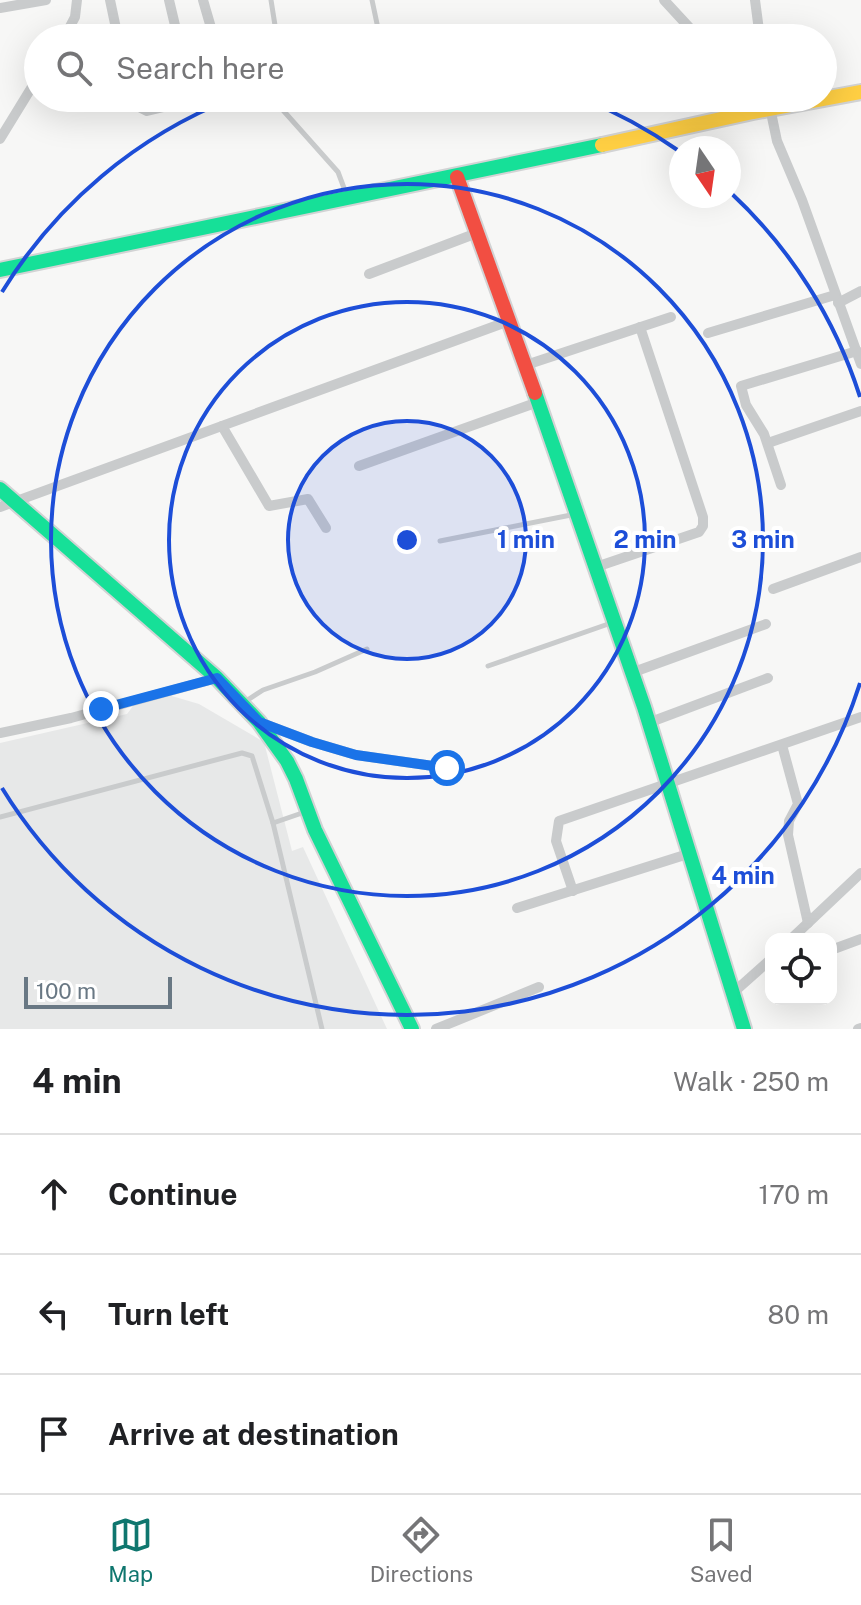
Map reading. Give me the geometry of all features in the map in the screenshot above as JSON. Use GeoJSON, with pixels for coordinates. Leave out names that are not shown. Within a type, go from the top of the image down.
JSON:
{"type":"FeatureCollection","features":[{"type":"Feature","properties":{"kind":"street"},"geometry":{"type":"LineString","coordinates":[[0,8],[46,0]]}},
{"type":"Feature","properties":{"kind":"street"},"geometry":{"type":"LineString","coordinates":[[71,24],[77,0]]}},
{"type":"Feature","properties":{"kind":"street"},"geometry":{"type":"LineString","coordinates":[[110,0],[115,24]]}},
{"type":"Feature","properties":{"kind":"street"},"geometry":{"type":"LineString","coordinates":[[169,0],[175,24]]}},
{"type":"Feature","properties":{"kind":"street"},"geometry":{"type":"LineString","coordinates":[[203,0],[210,24]]}},
{"type":"Feature","properties":{"kind":"street"},"geometry":{"type":"LineString","coordinates":[[664,0],[686,24]]}},
{"type":"Feature","properties":{"kind":"street"},"geometry":{"type":"LineString","coordinates":[[755,0],[758,24]]}},
{"type":"Feature","properties":{"kind":"street"},"geometry":{"type":"LineString","coordinates":[[837,95],[861,92]]}},
{"type":"Feature","properties":{"kind":"street"},"geometry":{"type":"LineString","coordinates":[[0,139],[24,100]]}},
{"type":"Feature","properties":{"kind":"street"},"geometry":{"type":"LineString","coordinates":[[0,270],[457,177],[753,112]]}},
{"type":"Feature","properties":{"kind":"street"},"geometry":{"type":"LineString","coordinates":[[771,112],[777,141],[802,200],[861,364]]}},
{"type":"Feature","properties":{"kind":"street"},"geometry":{"type":"LineString","coordinates":[[457,177],[615,622],[669,783],[744,1029]]}},
{"type":"Feature","properties":{"kind":"street"},"geometry":{"type":"LineString","coordinates":[[369,274],[477,233]]}},
{"type":"Feature","properties":{"kind":"street"},"geometry":{"type":"LineString","coordinates":[[708,333],[861,291]]}},
{"type":"Feature","properties":{"kind":"street"},"geometry":{"type":"LineString","coordinates":[[526,365],[671,317]]}},
{"type":"Feature","properties":{"kind":"street"},"geometry":{"type":"LineString","coordinates":[[0,507],[509,321]]}},
{"type":"Feature","properties":{"kind":"street"},"geometry":{"type":"LineString","coordinates":[[596,567],[699,532],[703,526],[703,517],[640,327]]}},
{"type":"Feature","properties":{"kind":"street"},"geometry":{"type":"LineString","coordinates":[[781,485],[768,443],[746,405],[741,386],[857,351]]}},
{"type":"Feature","properties":{"kind":"street"},"geometry":{"type":"LineString","coordinates":[[359,466],[538,402]]}},
{"type":"Feature","properties":{"kind":"street"},"geometry":{"type":"LineString","coordinates":[[768,443],[861,411]]}},
{"type":"Feature","properties":{"kind":"street"},"geometry":{"type":"LineString","coordinates":[[222,426],[269,506],[308,499],[326,528]]}},
{"type":"Feature","properties":{"kind":"street"},"geometry":{"type":"LineString","coordinates":[[0,489],[217,678],[259,722],[287,761],[310,811],[315,830],[412,1029]]}},
{"type":"Feature","properties":{"kind":"street"},"geometry":{"type":"LineString","coordinates":[[773,589],[861,557]]}},
{"type":"Feature","properties":{"kind":"street"},"geometry":{"type":"LineString","coordinates":[[631,673],[766,624]]}},
{"type":"Feature","properties":{"kind":"street"},"geometry":{"type":"LineString","coordinates":[[0,733],[71,718],[217,678]]}},
{"type":"Feature","properties":{"kind":"street"},"geometry":{"type":"LineString","coordinates":[[648,723],[768,678]]}},
{"type":"Feature","properties":{"kind":"street"},"geometry":{"type":"LineString","coordinates":[[573,891],[556,841],[559,821],[861,717]]}},
{"type":"Feature","properties":{"kind":"street"},"geometry":{"type":"LineString","coordinates":[[259,722],[356,755],[447,768]]}},
{"type":"Feature","properties":{"kind":"street"},"geometry":{"type":"LineString","coordinates":[[782,745],[798,804],[789,821],[788,835],[808,923]]}},
{"type":"Feature","properties":{"kind":"street"},"geometry":{"type":"LineString","coordinates":[[517,908],[691,853]]}},
{"type":"Feature","properties":{"kind":"street"},"geometry":{"type":"LineString","coordinates":[[797,933],[861,873]]}},
{"type":"Feature","properties":{"kind":"street"},"geometry":{"type":"LineString","coordinates":[[837,948],[861,939]]}},
{"type":"Feature","properties":{"kind":"street"},"geometry":{"type":"LineString","coordinates":[[734,992],[765,964]]}},
{"type":"Feature","properties":{"kind":"street"},"geometry":{"type":"LineString","coordinates":[[436,1029],[539,987]]}},
{"type":"Feature","properties":{"kind":"lane"},"geometry":{"type":"LineString","coordinates":[[271,0],[275,24]]}},
{"type":"Feature","properties":{"kind":"lane"},"geometry":{"type":"LineString","coordinates":[[372,0],[377,24]]}},
{"type":"Feature","properties":{"kind":"lane"},"geometry":{"type":"LineString","coordinates":[[285,112],[338,172],[347,197]]}},
{"type":"Feature","properties":{"kind":"lane"},"geometry":{"type":"LineString","coordinates":[[440,541],[577,513]]}},
{"type":"Feature","properties":{"kind":"lane"},"geometry":{"type":"LineString","coordinates":[[488,666],[615,622]]}},
{"type":"Feature","properties":{"kind":"lane"},"geometry":{"type":"LineString","coordinates":[[242,703],[263,690],[367,649]]}},
{"type":"Feature","properties":{"kind":"lane"},"geometry":{"type":"LineString","coordinates":[[0,817],[242,753],[252,756],[273,823],[322,1029]]}},
{"type":"Feature","properties":{"kind":"lane"},"geometry":{"type":"LineString","coordinates":[[273,823],[310,811]]}},
{"type":"Feature","properties":{"kind":"shaded area"},"geometry":{"type":"Polygon","coordinates":[[[165,694],[199,704],[264,742],[292,851],[303,847],[387,1029],[0,1029],[0,743],[127,714],[136,702],[165,694]]]}},
{"type":"Feature","properties":{"kind":"traffic: fast"},"geometry":{"type":"LineString","coordinates":[[0,270],[602,145]]}},
{"type":"Feature","properties":{"kind":"traffic: fast"},"geometry":{"type":"LineString","coordinates":[[535,393],[644,707],[744,1029]]}},
{"type":"Feature","properties":{"kind":"traffic: fast"},"geometry":{"type":"LineString","coordinates":[[0,489],[217,678],[259,722],[296,779],[315,830],[412,1029]]}},
{"type":"Feature","properties":{"kind":"traffic: slow"},"geometry":{"type":"LineString","coordinates":[[837,96],[861,92]]}},
{"type":"Feature","properties":{"kind":"traffic: slow"},"geometry":{"type":"LineString","coordinates":[[602,145],[753,112]]}},
{"type":"Feature","properties":{"kind":"traffic: jam"},"geometry":{"type":"LineString","coordinates":[[457,177],[535,393]]}},
{"type":"Feature","properties":{"kind":"route"},"geometry":{"type":"LineString","coordinates":[[101,709],[217,678],[259,722],[356,755],[447,768]]}}]}
